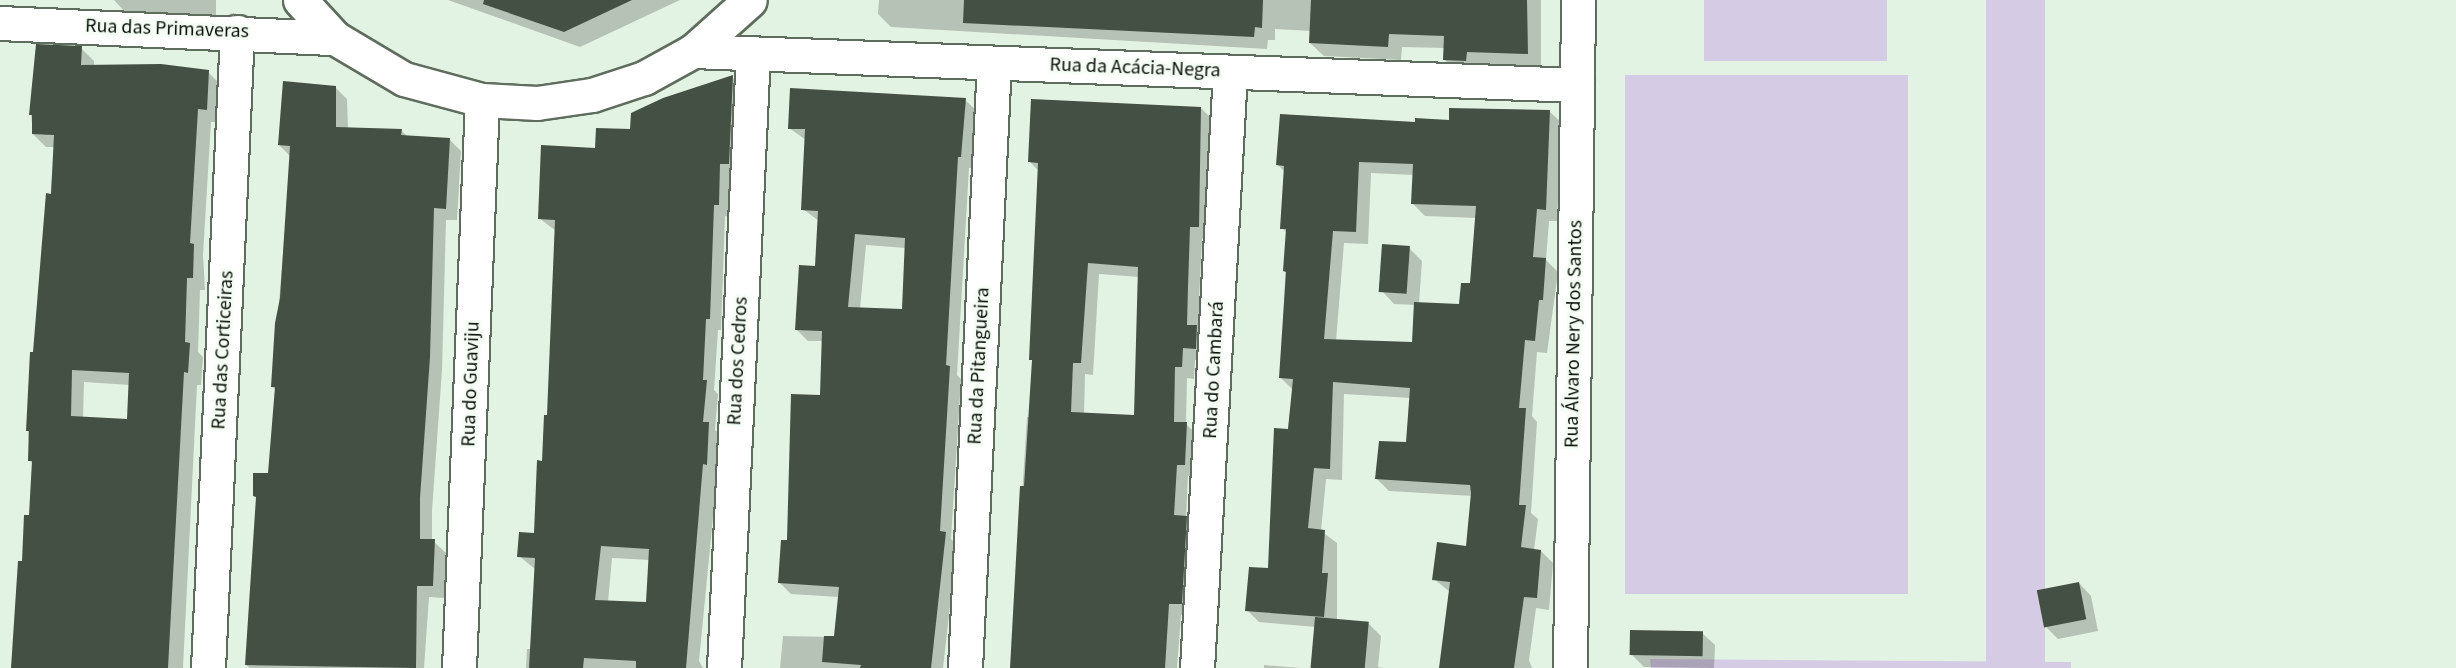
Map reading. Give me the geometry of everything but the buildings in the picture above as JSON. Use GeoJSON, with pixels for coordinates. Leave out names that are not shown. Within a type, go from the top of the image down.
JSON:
{"type":"FeatureCollection","features":[{"type":"Feature","properties":{"kind":"street"},"geometry":{"type":"LineString","coordinates":[[300,0],[335,38],[404,79],[482,100],[537,103],[592,95],[644,78],[693,51],[750,0]]}},
{"type":"Feature","properties":{"kind":"street","name":"Rua Álvaro Nery dos Santos"},"geometry":{"type":"LineString","coordinates":[[1570,668],[1578,0]]}},
{"type":"Feature","properties":{"kind":"street","name":"Rua das Primaveras"},"geometry":{"type":"LineString","coordinates":[[0,23],[335,38]]}},
{"type":"Feature","properties":{"kind":"street","name":"Rua das Corticeiras"},"geometry":{"type":"LineString","coordinates":[[208,668],[237,32]]}},
{"type":"Feature","properties":{"kind":"street","name":"Rua da Acácia-Negra"},"geometry":{"type":"LineString","coordinates":[[693,51],[1577,86]]}},
{"type":"Feature","properties":{"kind":"street","name":"Rua dos Cedros"},"geometry":{"type":"LineString","coordinates":[[724,668],[753,54]]}},
{"type":"Feature","properties":{"kind":"street","name":"Rua da Pitangueira"},"geometry":{"type":"LineString","coordinates":[[965,668],[994,63]]}},
{"type":"Feature","properties":{"kind":"street","name":"Rua do Cambará"},"geometry":{"type":"LineString","coordinates":[[1197,668],[1230,72]]}},
{"type":"Feature","properties":{"kind":"street","name":"Rua do Guaviju"},"geometry":{"type":"LineString","coordinates":[[459,668],[482,100]]}},
{"type":"Feature","properties":{"kind":"shaded area"},"geometry":{"type":"Polygon","coordinates":[[[1704,0],[1887,0],[1887,61],[1704,61],[1704,0]]]}},
{"type":"Feature","properties":{"kind":"shaded area"},"geometry":{"type":"Polygon","coordinates":[[[1986,0],[2045,0],[2045,668],[1986,668],[1986,0]]]}},
{"type":"Feature","properties":{"kind":"shaded area"},"geometry":{"type":"Polygon","coordinates":[[[1625,75],[1908,75],[1908,594],[1625,594],[1625,75]]]}},
{"type":"Feature","properties":{"kind":"shaded area"},"geometry":{"type":"Polygon","coordinates":[[[1650,659],[2071,662],[2071,668],[1651,668],[1650,659]]]}}]}
